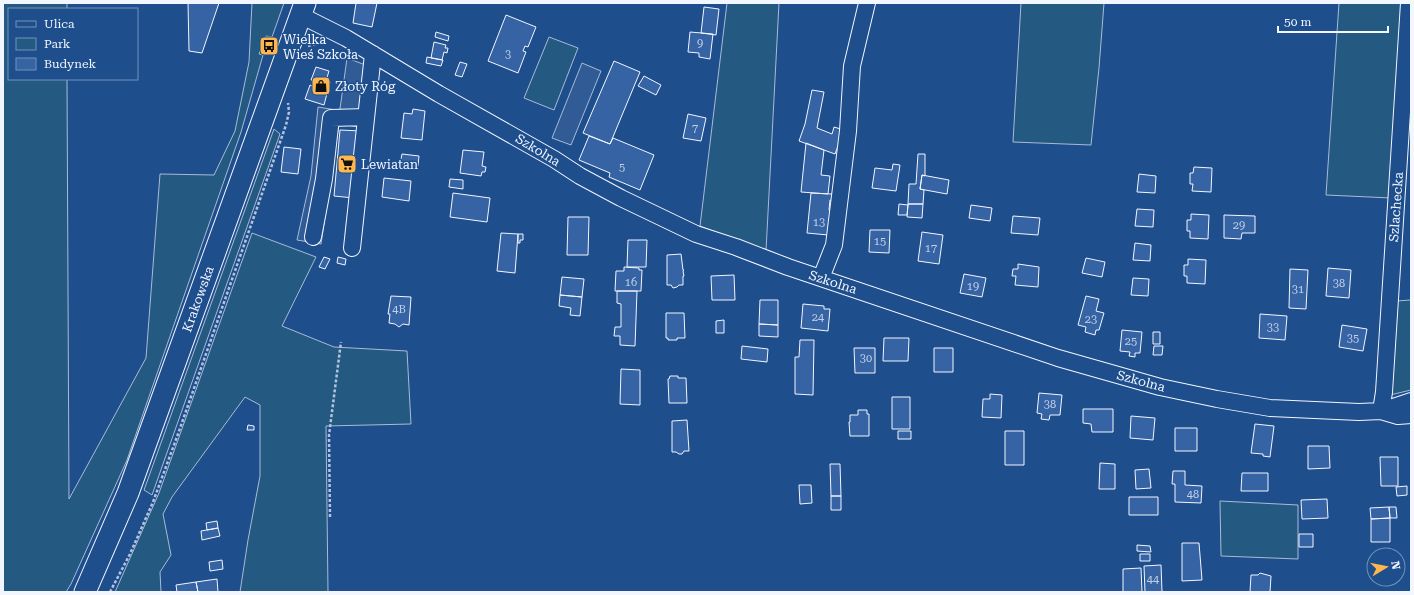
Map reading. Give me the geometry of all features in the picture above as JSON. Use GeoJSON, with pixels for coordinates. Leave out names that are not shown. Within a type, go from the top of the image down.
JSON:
{"type":"FeatureCollection","features":[{"type":"Feature","properties":{"kind":"main road","name":"Krakowska"},"geometry":{"type":"LineString","coordinates":[[85,592],[131,487],[302,9]]}},
{"type":"Feature","properties":{"kind":"street"},"geometry":{"type":"LineString","coordinates":[[821,278],[834,245],[848,131],[852,66],[867,3]]}},
{"type":"Feature","properties":{"kind":"street","name":"Szlachecka"},"geometry":{"type":"LineString","coordinates":[[1381,411],[1385,377],[1409,3]]}},
{"type":"Feature","properties":{"kind":"street","name":"Szkolna"},"geometry":{"type":"LineString","coordinates":[[302,9],[346,38],[439,94],[554,159],[580,176],[621,198],[696,234],[736,247],[788,267],[1058,358],[1160,387],[1270,408],[1359,412],[1381,411],[1398,416],[1411,415]]}},
{"type":"Feature","properties":{"kind":"street"},"geometry":{"type":"LineString","coordinates":[[352,248],[373,54]]}},
{"type":"Feature","properties":{"kind":"street"},"geometry":{"type":"LineString","coordinates":[[313,237],[324,179],[331,118],[366,118]]}},
{"type":"Feature","properties":{"kind":"street"},"geometry":{"type":"LineString","coordinates":[[1381,411],[1411,401]]}},
{"type":"Feature","properties":{"kind":"path"},"geometry":{"type":"LineString","coordinates":[[110,592],[130,554],[153,502],[286,125],[289,112]]}},
{"type":"Feature","properties":{"kind":"path"},"geometry":{"type":"LineString","coordinates":[[330,517],[329,435],[340,342]]}},
{"type":"Feature","properties":{"kind":"green space"},"geometry":{"type":"Polygon","coordinates":[[[3,3],[67,3],[67,8],[8,8],[8,80],[67,80],[69,499],[146,358],[160,174],[214,175],[235,131],[249,62],[252,3],[284,3],[272,37],[266,36],[259,54],[263,55],[241,132],[127,460],[71,584],[66,592],[3,592],[3,3]]]}},
{"type":"Feature","properties":{"kind":"green space"},"geometry":{"type":"Polygon","coordinates":[[[727,3],[779,3],[766,251],[700,226],[727,3]]]}},
{"type":"Feature","properties":{"kind":"green space"},"geometry":{"type":"Polygon","coordinates":[[[1021,3],[1104,3],[1091,145],[1013,142],[1021,3]]]}},
{"type":"Feature","properties":{"kind":"green space"},"geometry":{"type":"Polygon","coordinates":[[[1339,3],[1402,3],[1391,198],[1326,195],[1339,3]]]}},
{"type":"Feature","properties":{"kind":"green space"},"geometry":{"type":"Polygon","coordinates":[[[549,37],[578,48],[554,110],[524,98],[549,37]]]}},
{"type":"Feature","properties":{"kind":"green space"},"geometry":{"type":"Polygon","coordinates":[[[274,129],[280,134],[152,495],[144,490],[274,129]]]}},
{"type":"Feature","properties":{"kind":"green space"},"geometry":{"type":"Polygon","coordinates":[[[252,233],[316,257],[282,326],[334,347],[407,351],[411,424],[326,426],[328,592],[240,592],[260,476],[260,405],[245,397],[172,497],[163,514],[171,555],[160,572],[161,592],[115,592],[159,493],[252,233]]]}},
{"type":"Feature","properties":{"kind":"green space"},"geometry":{"type":"Polygon","coordinates":[[[1411,300],[1411,390],[1390,395],[1396,301],[1411,300]]]}},
{"type":"Feature","properties":{"kind":"green space"},"geometry":{"type":"Polygon","coordinates":[[[1220,501],[1298,505],[1298,559],[1221,556],[1220,501]]]}},
{"type":"Feature","properties":{"kind":"shaded area"},"geometry":{"type":"Polygon","coordinates":[[[347,58],[368,66],[360,127],[339,124],[321,244],[297,240],[311,176],[318,107],[336,110],[340,109],[347,58]]]}},
{"type":"Feature","properties":{"kind":"shaded area"},"geometry":{"type":"Polygon","coordinates":[[[582,63],[601,71],[571,145],[552,138],[582,63]]]}},
{"type":"Feature","properties":{"kind":"building"},"geometry":{"type":"Polygon","coordinates":[[[188,3],[219,3],[202,53],[189,51],[188,3]]]}},
{"type":"Feature","properties":{"kind":"building"},"geometry":{"type":"Polygon","coordinates":[[[356,3],[377,3],[372,27],[353,23],[356,3]]]}},
{"type":"Feature","properties":{"kind":"building"},"geometry":{"type":"Polygon","coordinates":[[[704,7],[719,9],[716,35],[701,33],[704,7]]]}},
{"type":"Feature","properties":{"kind":"building"},"geometry":{"type":"Polygon","coordinates":[[[506,15],[536,27],[528,47],[525,46],[523,51],[526,52],[518,73],[488,61],[506,15]]]}},
{"type":"Feature","properties":{"kind":"building"},"geometry":{"type":"Polygon","coordinates":[[[436,32],[449,36],[448,41],[435,37],[436,32]]]}},
{"type":"Feature","properties":{"kind":"building"},"geometry":{"type":"Polygon","coordinates":[[[690,32],[713,34],[710,59],[699,57],[699,53],[688,52],[690,32]]]}},
{"type":"Feature","properties":{"kind":"building"},"geometry":{"type":"Polygon","coordinates":[[[434,42],[446,45],[445,48],[448,48],[447,53],[444,52],[442,60],[431,58],[434,42]]]}},
{"type":"Feature","properties":{"kind":"building"},"geometry":{"type":"Polygon","coordinates":[[[427,57],[443,60],[441,66],[426,63],[427,57]]]}},
{"type":"Feature","properties":{"kind":"building"},"geometry":{"type":"Polygon","coordinates":[[[614,61],[640,72],[610,144],[583,133],[614,61]]]}},
{"type":"Feature","properties":{"kind":"building"},"geometry":{"type":"Polygon","coordinates":[[[460,62],[467,64],[462,77],[455,75],[460,62]]]}},
{"type":"Feature","properties":{"kind":"building","name":"Złoty Róg"},"geometry":{"type":"Polygon","coordinates":[[[316,67],[329,71],[326,81],[330,82],[324,105],[305,99],[310,85],[312,86],[314,81],[311,80],[316,67]]]}},
{"type":"Feature","properties":{"kind":"building"},"geometry":{"type":"Polygon","coordinates":[[[644,76],[661,85],[656,95],[638,86],[644,76]]]}},
{"type":"Feature","properties":{"kind":"building"},"geometry":{"type":"Polygon","coordinates":[[[812,90],[824,92],[817,128],[832,134],[834,127],[844,130],[835,154],[799,141],[805,124],[812,90]]]}},
{"type":"Feature","properties":{"kind":"building"},"geometry":{"type":"Polygon","coordinates":[[[413,109],[425,111],[422,140],[401,138],[404,113],[412,114],[413,109]]]}},
{"type":"Feature","properties":{"kind":"building"},"geometry":{"type":"Polygon","coordinates":[[[688,114],[706,118],[701,141],[683,138],[688,114]]]}},
{"type":"Feature","properties":{"kind":"building","name":"Lewiatan"},"geometry":{"type":"Polygon","coordinates":[[[340,130],[361,131],[354,198],[334,196],[340,130]]]}},
{"type":"Feature","properties":{"kind":"building"},"geometry":{"type":"Polygon","coordinates":[[[589,136],[610,144],[613,138],[654,155],[640,190],[609,177],[610,173],[579,160],[589,136]]]}},
{"type":"Feature","properties":{"kind":"building"},"geometry":{"type":"Polygon","coordinates":[[[806,143],[824,150],[821,175],[830,176],[828,194],[801,192],[806,143]]]}},
{"type":"Feature","properties":{"kind":"building"},"geometry":{"type":"Polygon","coordinates":[[[284,147],[301,149],[298,174],[281,172],[284,147]]]}},
{"type":"Feature","properties":{"kind":"building"},"geometry":{"type":"Polygon","coordinates":[[[463,150],[484,152],[482,166],[486,167],[485,172],[482,172],[481,176],[460,173],[463,150]]]}},
{"type":"Feature","properties":{"kind":"building"},"geometry":{"type":"Polygon","coordinates":[[[402,154],[419,156],[418,166],[400,164],[402,154]]]}},
{"type":"Feature","properties":{"kind":"building"},"geometry":{"type":"Polygon","coordinates":[[[918,154],[925,154],[925,176],[922,175],[920,189],[924,190],[923,204],[908,204],[909,184],[916,184],[918,154]]]}},
{"type":"Feature","properties":{"kind":"building"},"geometry":{"type":"Polygon","coordinates":[[[893,164],[900,165],[896,191],[872,188],[875,168],[892,170],[893,164]]]}},
{"type":"Feature","properties":{"kind":"building"},"geometry":{"type":"Polygon","coordinates":[[[1194,167],[1212,168],[1211,192],[1192,191],[1193,184],[1190,184],[1190,173],[1193,173],[1194,167]]]}},
{"type":"Feature","properties":{"kind":"building"},"geometry":{"type":"Polygon","coordinates":[[[1139,174],[1156,176],[1155,193],[1137,192],[1139,174]]]}},
{"type":"Feature","properties":{"kind":"building"},"geometry":{"type":"Polygon","coordinates":[[[922,175],[949,180],[947,194],[920,189],[922,175]]]}},
{"type":"Feature","properties":{"kind":"building"},"geometry":{"type":"Polygon","coordinates":[[[384,178],[411,181],[409,201],[382,197],[384,178]]]}},
{"type":"Feature","properties":{"kind":"building"},"geometry":{"type":"Polygon","coordinates":[[[450,179],[463,180],[463,189],[449,187],[450,179]]]}},
{"type":"Feature","properties":{"kind":"building"},"geometry":{"type":"Polygon","coordinates":[[[453,193],[490,198],[487,222],[450,217],[453,193]]]}},
{"type":"Feature","properties":{"kind":"building"},"geometry":{"type":"Polygon","coordinates":[[[811,193],[832,194],[829,210],[828,235],[807,233],[811,193]]]}},
{"type":"Feature","properties":{"kind":"building"},"geometry":{"type":"Polygon","coordinates":[[[899,204],[908,205],[907,215],[898,215],[899,204]]]}},
{"type":"Feature","properties":{"kind":"building"},"geometry":{"type":"Polygon","coordinates":[[[908,204],[923,204],[922,218],[907,217],[908,204]]]}},
{"type":"Feature","properties":{"kind":"building"},"geometry":{"type":"Polygon","coordinates":[[[971,205],[992,208],[990,221],[969,218],[971,205]]]}},
{"type":"Feature","properties":{"kind":"building"},"geometry":{"type":"Polygon","coordinates":[[[1137,209],[1154,210],[1153,227],[1135,226],[1137,209]]]}},
{"type":"Feature","properties":{"kind":"building"},"geometry":{"type":"Polygon","coordinates":[[[1191,214],[1209,215],[1208,239],[1190,238],[1190,231],[1187,231],[1187,220],[1191,220],[1191,214]]]}},
{"type":"Feature","properties":{"kind":"building"},"geometry":{"type":"Polygon","coordinates":[[[1224,215],[1255,216],[1255,233],[1242,233],[1241,239],[1224,238],[1224,215]]]}},
{"type":"Feature","properties":{"kind":"building"},"geometry":{"type":"Polygon","coordinates":[[[1013,216],[1040,218],[1038,235],[1011,233],[1013,216]]]}},
{"type":"Feature","properties":{"kind":"building"},"geometry":{"type":"Polygon","coordinates":[[[568,217],[589,217],[588,255],[567,255],[568,217]]]}},
{"type":"Feature","properties":{"kind":"building"},"geometry":{"type":"Polygon","coordinates":[[[870,230],[890,230],[889,253],[869,252],[870,230]]]}},
{"type":"Feature","properties":{"kind":"building"},"geometry":{"type":"Polygon","coordinates":[[[922,232],[943,235],[939,264],[918,261],[922,232]]]}},
{"type":"Feature","properties":{"kind":"building"},"geometry":{"type":"Polygon","coordinates":[[[501,233],[518,234],[515,273],[497,271],[501,233]]]}},
{"type":"Feature","properties":{"kind":"building"},"geometry":{"type":"Polygon","coordinates":[[[518,234],[523,234],[523,240],[520,240],[520,243],[518,243],[518,234]]]}},
{"type":"Feature","properties":{"kind":"building"},"geometry":{"type":"Polygon","coordinates":[[[628,240],[647,240],[646,267],[627,267],[628,240]]]}},
{"type":"Feature","properties":{"kind":"building"},"geometry":{"type":"Polygon","coordinates":[[[1135,243],[1151,245],[1150,261],[1133,260],[1135,243]]]}},
{"type":"Feature","properties":{"kind":"building"},"geometry":{"type":"Polygon","coordinates":[[[681,254],[684,270],[683,285],[673,288],[671,285],[667,285],[667,255],[681,254]]]}},
{"type":"Feature","properties":{"kind":"building"},"geometry":{"type":"Polygon","coordinates":[[[324,257],[330,259],[325,269],[319,267],[324,257]]]}},
{"type":"Feature","properties":{"kind":"building"},"geometry":{"type":"Polygon","coordinates":[[[338,257],[346,259],[345,265],[337,263],[338,257]]]}},
{"type":"Feature","properties":{"kind":"building"},"geometry":{"type":"Polygon","coordinates":[[[1086,258],[1105,262],[1102,277],[1082,273],[1086,258]]]}},
{"type":"Feature","properties":{"kind":"building"},"geometry":{"type":"Polygon","coordinates":[[[1188,259],[1206,260],[1205,284],[1187,283],[1187,276],[1184,276],[1184,265],[1188,265],[1188,259]]]}},
{"type":"Feature","properties":{"kind":"building"},"geometry":{"type":"Polygon","coordinates":[[[1018,264],[1039,267],[1038,287],[1015,285],[1016,276],[1012,276],[1013,269],[1018,269],[1018,264]]]}},
{"type":"Feature","properties":{"kind":"building"},"geometry":{"type":"Polygon","coordinates":[[[624,267],[639,268],[639,270],[642,270],[641,291],[615,291],[616,271],[624,271],[624,267]]]}},
{"type":"Feature","properties":{"kind":"building"},"geometry":{"type":"Polygon","coordinates":[[[1328,268],[1351,270],[1349,298],[1326,296],[1328,268]]]}},
{"type":"Feature","properties":{"kind":"building"},"geometry":{"type":"Polygon","coordinates":[[[1290,269],[1308,270],[1306,309],[1289,308],[1290,269]]]}},
{"type":"Feature","properties":{"kind":"building"},"geometry":{"type":"Polygon","coordinates":[[[964,274],[986,278],[982,297],[960,293],[964,274]]]}},
{"type":"Feature","properties":{"kind":"building"},"geometry":{"type":"Polygon","coordinates":[[[734,275],[735,300],[712,300],[711,276],[734,275]]]}},
{"type":"Feature","properties":{"kind":"building"},"geometry":{"type":"Polygon","coordinates":[[[562,277],[584,279],[582,297],[560,295],[562,277]]]}},
{"type":"Feature","properties":{"kind":"building"},"geometry":{"type":"Polygon","coordinates":[[[1133,278],[1149,279],[1148,296],[1131,295],[1133,278]]]}},
{"type":"Feature","properties":{"kind":"building"},"geometry":{"type":"Polygon","coordinates":[[[617,291],[637,291],[635,346],[620,345],[620,336],[614,336],[615,327],[621,327],[621,304],[617,303],[617,291]]]}},
{"type":"Feature","properties":{"kind":"building"},"geometry":{"type":"Polygon","coordinates":[[[560,295],[582,297],[580,316],[570,315],[571,308],[559,306],[560,295]]]}},
{"type":"Feature","properties":{"kind":"building"},"geometry":{"type":"Polygon","coordinates":[[[391,296],[411,297],[409,325],[403,324],[399,327],[395,324],[389,323],[390,314],[388,314],[391,296]]]}},
{"type":"Feature","properties":{"kind":"building"},"geometry":{"type":"Polygon","coordinates":[[[1086,296],[1099,299],[1096,311],[1104,313],[1099,330],[1096,330],[1095,335],[1085,332],[1086,327],[1078,325],[1086,296]]]}},
{"type":"Feature","properties":{"kind":"building"},"geometry":{"type":"Polygon","coordinates":[[[760,300],[778,300],[778,325],[759,324],[760,300]]]}},
{"type":"Feature","properties":{"kind":"building"},"geometry":{"type":"Polygon","coordinates":[[[803,304],[824,306],[824,309],[830,309],[828,331],[801,328],[803,304]]]}},
{"type":"Feature","properties":{"kind":"building"},"geometry":{"type":"Polygon","coordinates":[[[666,313],[684,313],[685,338],[668,340],[668,338],[666,338],[666,313]]]}},
{"type":"Feature","properties":{"kind":"building"},"geometry":{"type":"Polygon","coordinates":[[[1260,314],[1287,316],[1285,340],[1259,338],[1260,314]]]}},
{"type":"Feature","properties":{"kind":"building"},"geometry":{"type":"Polygon","coordinates":[[[724,320],[724,333],[716,333],[716,321],[724,320]]]}},
{"type":"Feature","properties":{"kind":"building"},"geometry":{"type":"Polygon","coordinates":[[[759,324],[778,325],[778,337],[759,336],[759,324]]]}},
{"type":"Feature","properties":{"kind":"building"},"geometry":{"type":"Polygon","coordinates":[[[1342,325],[1367,329],[1363,351],[1339,347],[1342,325]]]}},
{"type":"Feature","properties":{"kind":"building"},"geometry":{"type":"Polygon","coordinates":[[[1122,330],[1142,332],[1140,353],[1135,353],[1135,357],[1129,356],[1130,352],[1120,351],[1122,330]]]}},
{"type":"Feature","properties":{"kind":"building"},"geometry":{"type":"Polygon","coordinates":[[[1153,332],[1160,332],[1160,344],[1153,344],[1153,332]]]}},
{"type":"Feature","properties":{"kind":"building"},"geometry":{"type":"Polygon","coordinates":[[[884,338],[909,338],[908,361],[883,361],[884,338]]]}},
{"type":"Feature","properties":{"kind":"building"},"geometry":{"type":"Polygon","coordinates":[[[800,340],[814,340],[813,395],[795,394],[795,357],[799,357],[800,340]]]}},
{"type":"Feature","properties":{"kind":"building"},"geometry":{"type":"Polygon","coordinates":[[[742,346],[768,349],[767,362],[741,359],[742,346]]]}},
{"type":"Feature","properties":{"kind":"building"},"geometry":{"type":"Polygon","coordinates":[[[1154,346],[1163,346],[1162,355],[1153,355],[1154,346]]]}},
{"type":"Feature","properties":{"kind":"building"},"geometry":{"type":"Polygon","coordinates":[[[854,348],[875,348],[875,373],[855,373],[854,348]]]}},
{"type":"Feature","properties":{"kind":"building"},"geometry":{"type":"Polygon","coordinates":[[[934,348],[953,348],[953,372],[934,372],[934,348]]]}},
{"type":"Feature","properties":{"kind":"building"},"geometry":{"type":"Polygon","coordinates":[[[621,369],[640,370],[640,405],[620,404],[621,369]]]}},
{"type":"Feature","properties":{"kind":"building"},"geometry":{"type":"Polygon","coordinates":[[[670,376],[686,378],[687,403],[669,403],[668,379],[670,376]]]}},
{"type":"Feature","properties":{"kind":"building"},"geometry":{"type":"Polygon","coordinates":[[[1039,393],[1062,395],[1060,415],[1050,415],[1049,420],[1041,419],[1042,414],[1037,413],[1039,393]]]}},
{"type":"Feature","properties":{"kind":"building"},"geometry":{"type":"Polygon","coordinates":[[[990,394],[1002,395],[1001,418],[982,417],[983,399],[990,399],[990,394]]]}},
{"type":"Feature","properties":{"kind":"building"},"geometry":{"type":"Polygon","coordinates":[[[892,397],[910,397],[910,429],[892,429],[892,397]]]}},
{"type":"Feature","properties":{"kind":"building"},"geometry":{"type":"Polygon","coordinates":[[[1083,409],[1113,409],[1113,432],[1092,432],[1091,424],[1083,423],[1083,409]]]}},
{"type":"Feature","properties":{"kind":"building"},"geometry":{"type":"Polygon","coordinates":[[[858,410],[867,410],[867,414],[869,414],[869,436],[850,436],[850,415],[858,415],[858,410]]]}},
{"type":"Feature","properties":{"kind":"building"},"geometry":{"type":"Polygon","coordinates":[[[1131,416],[1155,418],[1153,440],[1130,438],[1131,416]]]}},
{"type":"Feature","properties":{"kind":"building"},"geometry":{"type":"Polygon","coordinates":[[[687,420],[689,451],[684,451],[682,454],[672,452],[672,421],[687,420]]]}},
{"type":"Feature","properties":{"kind":"building"},"geometry":{"type":"Polygon","coordinates":[[[1255,424],[1274,426],[1270,457],[1263,456],[1263,454],[1251,453],[1255,424]]]}},
{"type":"Feature","properties":{"kind":"building"},"geometry":{"type":"Polygon","coordinates":[[[248,425],[254,426],[254,430],[247,430],[248,425]]]}},
{"type":"Feature","properties":{"kind":"building"},"geometry":{"type":"Polygon","coordinates":[[[1175,428],[1197,428],[1197,451],[1175,451],[1175,428]]]}},
{"type":"Feature","properties":{"kind":"building"},"geometry":{"type":"Polygon","coordinates":[[[898,431],[911,431],[911,439],[898,439],[898,431]]]}},
{"type":"Feature","properties":{"kind":"building"},"geometry":{"type":"Polygon","coordinates":[[[1005,431],[1024,431],[1024,465],[1005,465],[1005,431]]]}},
{"type":"Feature","properties":{"kind":"building"},"geometry":{"type":"Polygon","coordinates":[[[1308,446],[1329,446],[1330,468],[1308,469],[1308,446]]]}},
{"type":"Feature","properties":{"kind":"building"},"geometry":{"type":"Polygon","coordinates":[[[1380,457],[1398,457],[1398,486],[1381,486],[1380,457]]]}},
{"type":"Feature","properties":{"kind":"building"},"geometry":{"type":"Polygon","coordinates":[[[1100,463],[1115,464],[1115,489],[1099,489],[1100,463]]]}},
{"type":"Feature","properties":{"kind":"building"},"geometry":{"type":"Polygon","coordinates":[[[830,464],[840,464],[841,496],[831,496],[830,464]]]}},
{"type":"Feature","properties":{"kind":"building"},"geometry":{"type":"Polygon","coordinates":[[[1149,469],[1151,488],[1136,489],[1135,470],[1149,469]]]}},
{"type":"Feature","properties":{"kind":"building"},"geometry":{"type":"Polygon","coordinates":[[[1173,471],[1185,471],[1185,485],[1202,486],[1201,503],[1175,502],[1175,484],[1172,484],[1173,471]]]}},
{"type":"Feature","properties":{"kind":"building"},"geometry":{"type":"Polygon","coordinates":[[[1242,473],[1268,473],[1268,491],[1241,491],[1242,473]]]}},
{"type":"Feature","properties":{"kind":"building"},"geometry":{"type":"Polygon","coordinates":[[[799,485],[811,485],[812,503],[800,504],[799,485]]]}},
{"type":"Feature","properties":{"kind":"building"},"geometry":{"type":"Polygon","coordinates":[[[1407,486],[1407,495],[1397,496],[1396,487],[1407,486]]]}},
{"type":"Feature","properties":{"kind":"building"},"geometry":{"type":"Polygon","coordinates":[[[831,496],[841,496],[841,510],[831,510],[831,496]]]}},
{"type":"Feature","properties":{"kind":"building"},"geometry":{"type":"Polygon","coordinates":[[[1129,497],[1158,497],[1158,515],[1129,515],[1129,497]]]}},
{"type":"Feature","properties":{"kind":"building"},"geometry":{"type":"Polygon","coordinates":[[[1327,499],[1328,518],[1302,519],[1301,500],[1327,499]]]}},
{"type":"Feature","properties":{"kind":"building"},"geometry":{"type":"Polygon","coordinates":[[[1389,507],[1390,518],[1371,519],[1370,508],[1389,507]]]}},
{"type":"Feature","properties":{"kind":"building"},"geometry":{"type":"Polygon","coordinates":[[[1389,507],[1396,507],[1397,518],[1390,518],[1389,507]]]}},
{"type":"Feature","properties":{"kind":"building"},"geometry":{"type":"Polygon","coordinates":[[[1390,518],[1390,542],[1371,542],[1371,519],[1390,518]]]}},
{"type":"Feature","properties":{"kind":"building"},"geometry":{"type":"Polygon","coordinates":[[[217,521],[218,528],[207,530],[206,523],[217,521]]]}},
{"type":"Feature","properties":{"kind":"building"},"geometry":{"type":"Polygon","coordinates":[[[218,528],[220,536],[202,540],[201,531],[218,528]]]}},
{"type":"Feature","properties":{"kind":"building"},"geometry":{"type":"Polygon","coordinates":[[[1299,534],[1313,534],[1313,547],[1299,547],[1299,534]]]}},
{"type":"Feature","properties":{"kind":"building"},"geometry":{"type":"Polygon","coordinates":[[[1182,543],[1199,543],[1202,580],[1182,581],[1182,543]]]}},
{"type":"Feature","properties":{"kind":"building"},"geometry":{"type":"Polygon","coordinates":[[[1137,545],[1150,546],[1151,552],[1137,551],[1137,545]]]}},
{"type":"Feature","properties":{"kind":"building"},"geometry":{"type":"Polygon","coordinates":[[[1140,554],[1150,554],[1150,561],[1140,561],[1140,554]]]}},
{"type":"Feature","properties":{"kind":"building"},"geometry":{"type":"Polygon","coordinates":[[[222,560],[223,569],[210,571],[209,562],[222,560]]]}},
{"type":"Feature","properties":{"kind":"building"},"geometry":{"type":"Polygon","coordinates":[[[1161,565],[1162,592],[1145,592],[1144,566],[1161,565]]]}},
{"type":"Feature","properties":{"kind":"building"},"geometry":{"type":"Polygon","coordinates":[[[1141,568],[1142,592],[1123,592],[1123,569],[1141,568]]]}},
{"type":"Feature","properties":{"kind":"building"},"geometry":{"type":"Polygon","coordinates":[[[1260,573],[1271,576],[1270,592],[1250,592],[1251,575],[1258,575],[1260,573]]]}},
{"type":"Feature","properties":{"kind":"building"},"geometry":{"type":"Polygon","coordinates":[[[217,579],[218,592],[198,592],[196,582],[217,579]]]}},
{"type":"Feature","properties":{"kind":"building"},"geometry":{"type":"Polygon","coordinates":[[[196,582],[198,592],[177,592],[176,585],[196,582]]]}},
{"type":"Feature","properties":{"kind":"place","name":"Wielka Wieś Szkoła"},"geometry":{"type":"Point","coordinates":[269,46]}},
{"type":"Feature","properties":{"kind":"place","name":"Złoty Róg"},"geometry":{"type":"Point","coordinates":[321,86]}},
{"type":"Feature","properties":{"kind":"place","name":"Lewiatan"},"geometry":{"type":"Point","coordinates":[347,164]}}]}
